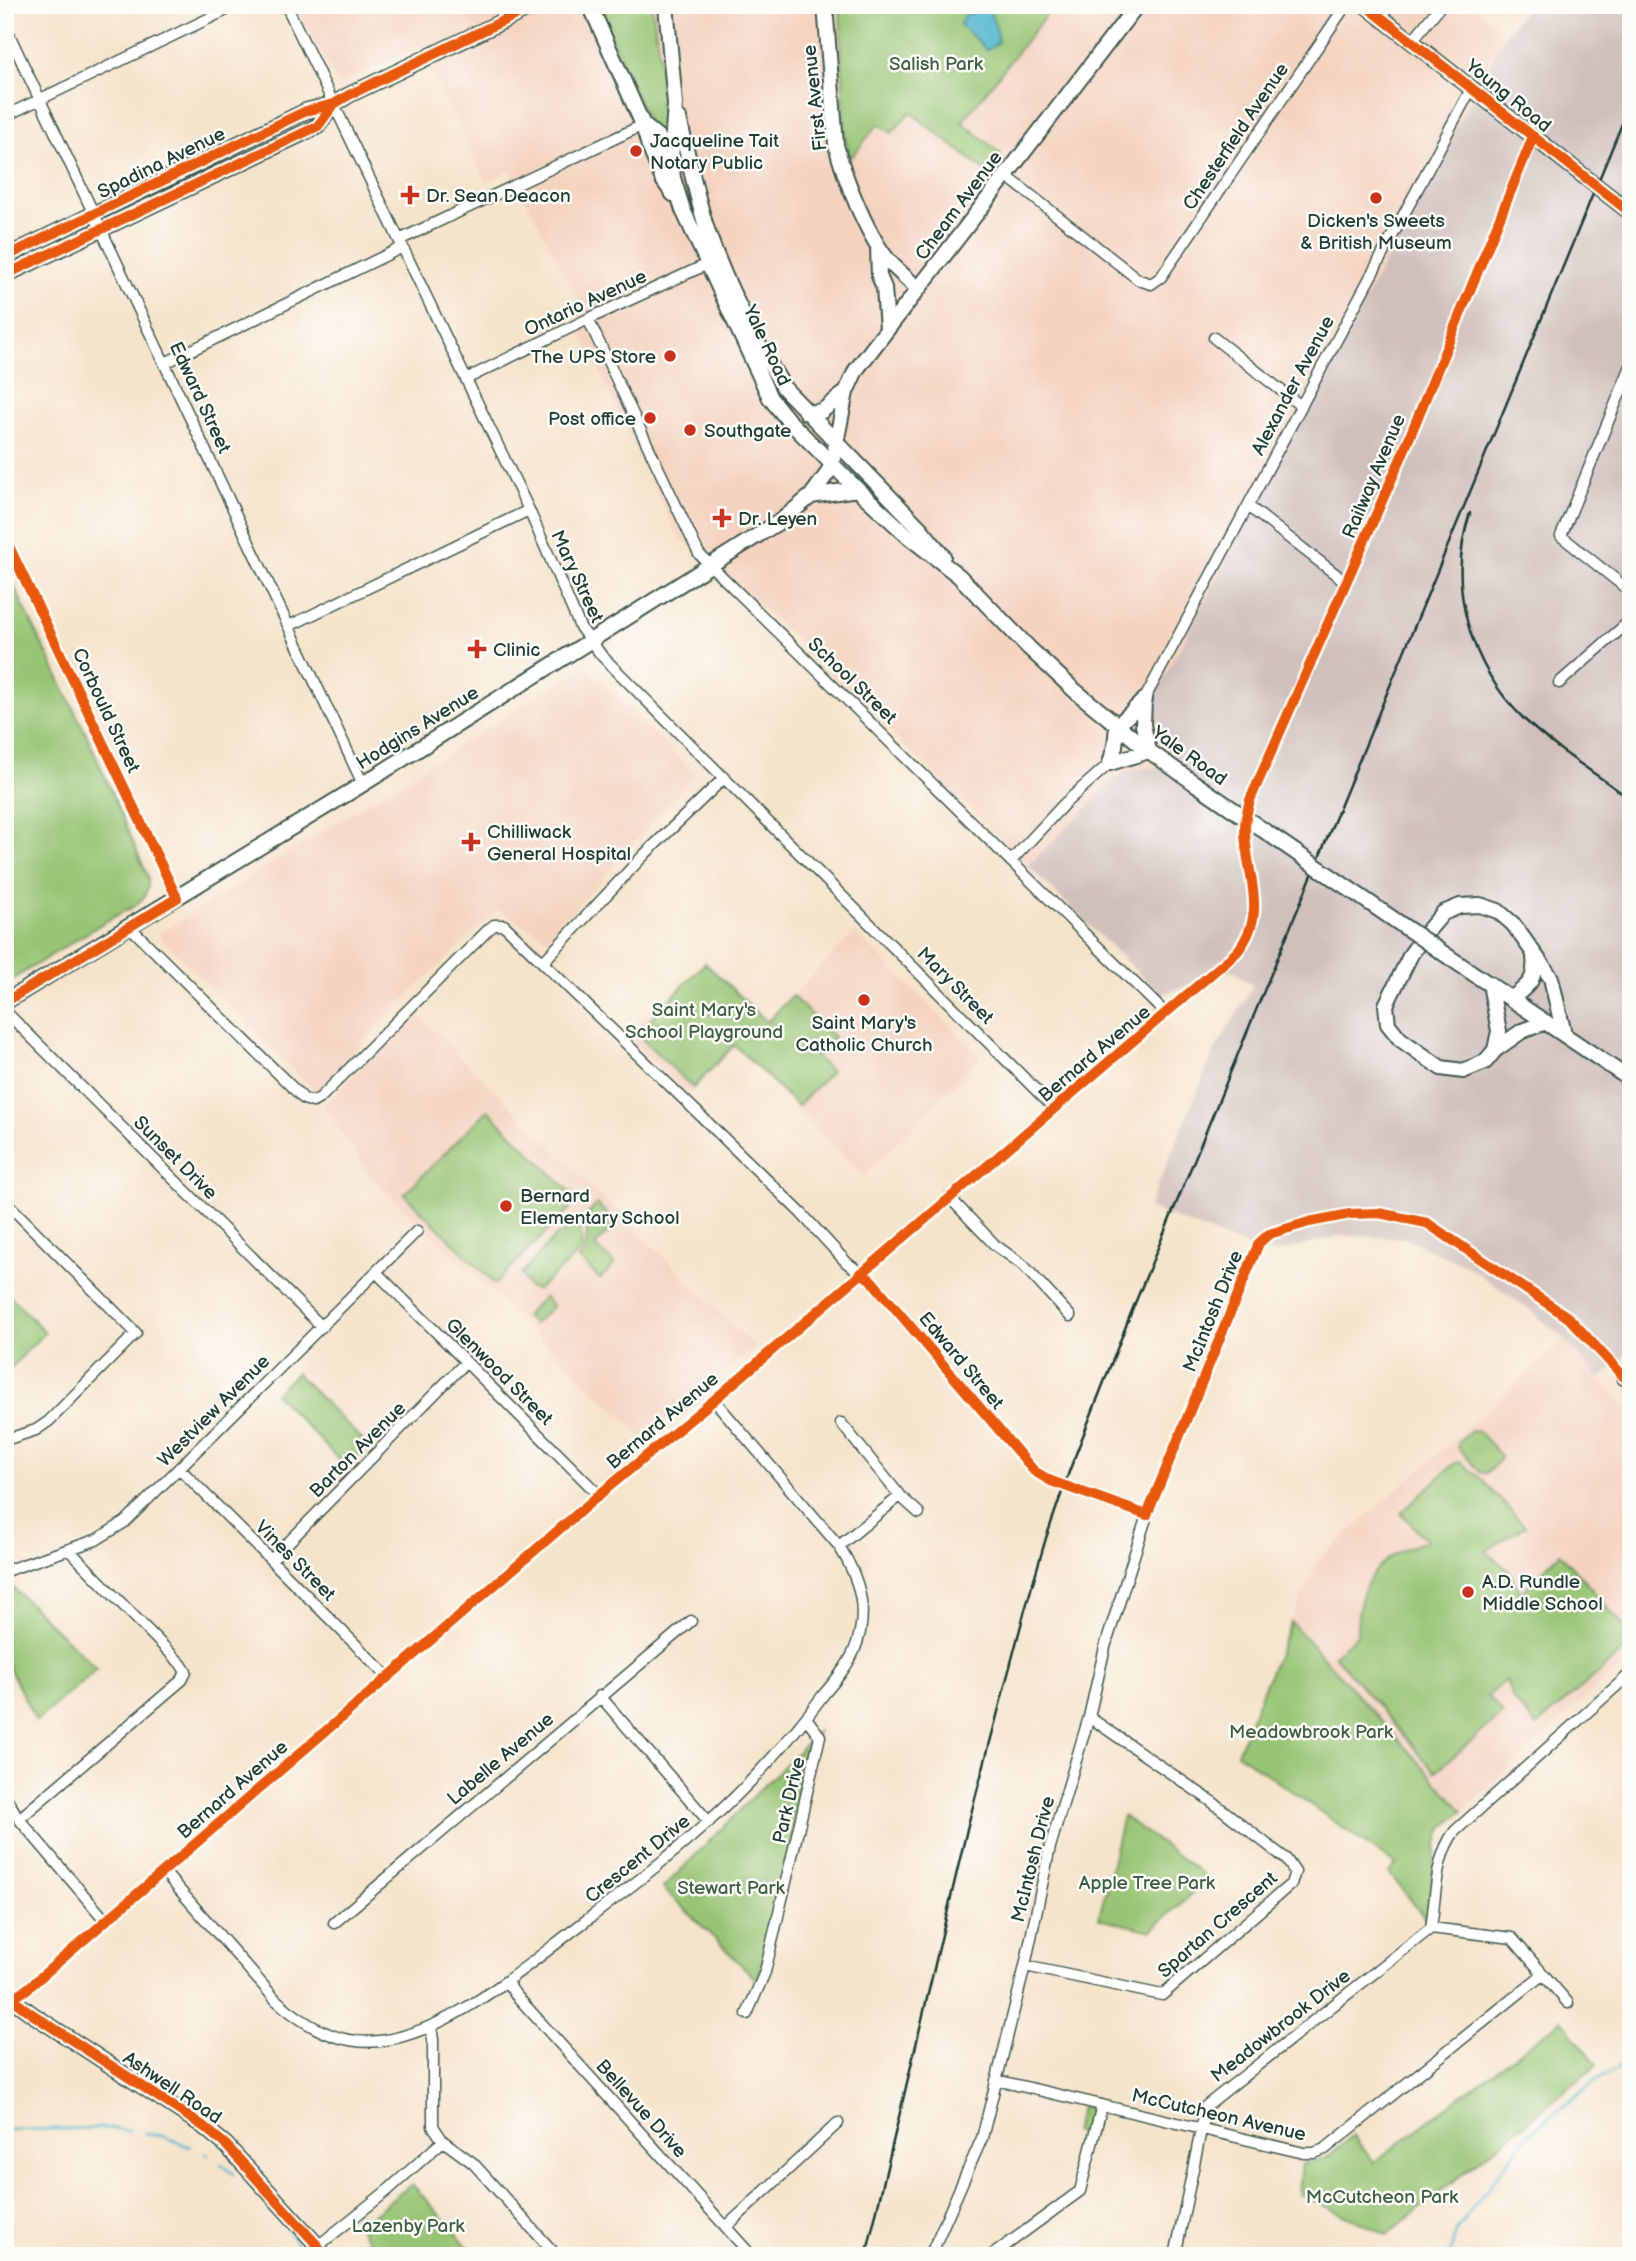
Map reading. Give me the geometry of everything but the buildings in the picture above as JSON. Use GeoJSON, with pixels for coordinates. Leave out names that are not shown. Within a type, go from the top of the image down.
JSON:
{"type":"FeatureCollection","features":[{"type":"Feature","properties":{"kind":"main road","name":"Spadina Avenue"},"geometry":{"type":"LineString","coordinates":[[5,257],[306,111],[334,104],[536,5]]}},
{"type":"Feature","properties":{"kind":"main road"},"geometry":{"type":"LineString","coordinates":[[590,5],[643,125],[663,180],[683,209]]}},
{"type":"Feature","properties":{"kind":"main road","name":"Yale Road"},"geometry":{"type":"LineString","coordinates":[[667,5],[675,104],[671,159],[673,178],[683,209],[715,261],[770,365],[785,388],[807,413],[920,528],[959,576],[1029,648],[1117,726],[1193,782],[1631,1080]]}},
{"type":"Feature","properties":{"kind":"main road","name":"First Avenue"},"geometry":{"type":"LineString","coordinates":[[825,5],[838,153],[845,175],[878,246],[894,267],[918,289]]}},
{"type":"Feature","properties":{"kind":"main road","name":"Cheam Avenue"},"geometry":{"type":"LineString","coordinates":[[832,464],[846,392],[856,370],[1137,5]]}},
{"type":"Feature","properties":{"kind":"main road","name":"Young Road"},"geometry":{"type":"LineString","coordinates":[[1365,5],[1631,214]]}},
{"type":"Feature","properties":{"kind":"main road","name":"Spadina Avenue"},"geometry":{"type":"LineString","coordinates":[[5,275],[318,126],[334,104]]}},
{"type":"Feature","properties":{"kind":"main road","name":"Yale Road"},"geometry":{"type":"LineString","coordinates":[[675,104],[715,261],[756,370],[770,398],[788,420],[857,489],[909,537],[959,576]]}},
{"type":"Feature","properties":{"kind":"main road"},"geometry":{"type":"LineString","coordinates":[[643,125],[658,137],[708,233]]}},
{"type":"Feature","properties":{"kind":"main road"},"geometry":{"type":"LineString","coordinates":[[878,246],[879,276],[884,288],[887,328]]}},
{"type":"Feature","properties":{"kind":"main road"},"geometry":{"type":"LineString","coordinates":[[807,413],[822,411],[846,392]]}},
{"type":"Feature","properties":{"kind":"main road","name":"Hodgins Avenue"},"geometry":{"type":"LineString","coordinates":[[5,1002],[363,784],[775,526],[811,496],[832,464]]}},
{"type":"Feature","properties":{"kind":"main road"},"geometry":{"type":"LineString","coordinates":[[811,496],[857,489]]}},
{"type":"Feature","properties":{"kind":"main road"},"geometry":{"type":"LineString","coordinates":[[1110,763],[1117,726],[1144,700]]}},
{"type":"Feature","properties":{"kind":"main road"},"geometry":{"type":"LineString","coordinates":[[1110,763],[1149,751],[1143,725],[1144,700]]}},
{"type":"Feature","properties":{"kind":"main road"},"geometry":{"type":"LineString","coordinates":[[1546,1022],[1522,1031],[1495,1050],[1485,1062],[1463,1071],[1441,1068],[1400,1039],[1388,1024],[1386,1005],[1411,954],[1443,913],[1460,906],[1480,905],[1498,911],[1513,924],[1551,978],[1564,1034]]}},
{"type":"Feature","properties":{"kind":"main road"},"geometry":{"type":"LineString","coordinates":[[1512,998],[1529,985],[1535,971],[1534,955]]}},
{"type":"Feature","properties":{"kind":"main road"},"geometry":{"type":"LineString","coordinates":[[1490,985],[1499,1031],[1495,1050]]}},
{"type":"Feature","properties":{"kind":"main road","name":"Ashwell Road"},"geometry":{"type":"LineString","coordinates":[[7,1999],[203,2126],[226,2146],[320,2251]]}},
{"type":"Feature","properties":{"kind":"street"},"geometry":{"type":"LineString","coordinates":[[5,116],[237,5]]}},
{"type":"Feature","properties":{"kind":"street","name":"Mary Street"},"geometry":{"type":"LineString","coordinates":[[286,5],[529,510],[580,627],[589,640],[1055,1110]]}},
{"type":"Feature","properties":{"kind":"street","name":"Chesterfield Avenue"},"geometry":{"type":"LineString","coordinates":[[1005,175],[1139,280],[1151,284],[1161,277],[1346,5]]}},
{"type":"Feature","properties":{"kind":"street"},"geometry":{"type":"LineString","coordinates":[[1412,41],[1441,5]]}},
{"type":"Feature","properties":{"kind":"street","name":"Edward Street"},"geometry":{"type":"LineString","coordinates":[[5,26],[363,784]]}},
{"type":"Feature","properties":{"kind":"street","name":"Alexander Avenue"},"geometry":{"type":"LineString","coordinates":[[1144,700],[1472,87]]}},
{"type":"Feature","properties":{"kind":"street"},"geometry":{"type":"LineString","coordinates":[[165,363],[643,125]]}},
{"type":"Feature","properties":{"kind":"street","name":"Railway Avenue"},"geometry":{"type":"LineString","coordinates":[[1245,827],[1250,800],[1401,458],[1533,137]]}},
{"type":"Feature","properties":{"kind":"street","name":"Ontario Avenue"},"geometry":{"type":"LineString","coordinates":[[466,379],[715,261]]}},
{"type":"Feature","properties":{"kind":"street","name":"School Street"},"geometry":{"type":"LineString","coordinates":[[588,319],[699,554],[1166,1014]]}},
{"type":"Feature","properties":{"kind":"street"},"geometry":{"type":"LineString","coordinates":[[1214,338],[1301,406]]}},
{"type":"Feature","properties":{"kind":"street"},"geometry":{"type":"LineString","coordinates":[[1631,366],[1561,537],[1631,592]]}},
{"type":"Feature","properties":{"kind":"street"},"geometry":{"type":"LineString","coordinates":[[1248,506],[1346,583]]}},
{"type":"Feature","properties":{"kind":"street"},"geometry":{"type":"LineString","coordinates":[[289,626],[529,510]]}},
{"type":"Feature","properties":{"kind":"street","name":"Corbould Street"},"geometry":{"type":"LineString","coordinates":[[5,538],[177,898]]}},
{"type":"Feature","properties":{"kind":"street"},"geometry":{"type":"LineString","coordinates":[[1559,683],[1631,620]]}},
{"type":"Feature","properties":{"kind":"street"},"geometry":{"type":"LineString","coordinates":[[1012,860],[1064,804],[1110,763]]}},
{"type":"Feature","properties":{"kind":"street"},"geometry":{"type":"LineString","coordinates":[[543,962],[645,854],[724,778]]}},
{"type":"Feature","properties":{"kind":"street","name":"Bernard Avenue"},"geometry":{"type":"LineString","coordinates":[[7,1999],[27,1989],[599,1495],[1230,959],[1248,935],[1255,910],[1245,827]]}},
{"type":"Feature","properties":{"kind":"street","name":"Edward Street"},"geometry":{"type":"LineString","coordinates":[[129,926],[304,1099],[313,1102],[489,929],[499,924],[508,928],[801,1213],[847,1263],[871,1280],[1034,1471]]}},
{"type":"Feature","properties":{"kind":"street","name":"Sunset Drive"},"geometry":{"type":"LineString","coordinates":[[5,1011],[322,1327]]}},
{"type":"Feature","properties":{"kind":"street"},"geometry":{"type":"LineString","coordinates":[[949,1197],[995,1245],[1023,1265],[1070,1316]]}},
{"type":"Feature","properties":{"kind":"street"},"geometry":{"type":"LineString","coordinates":[[5,1201],[136,1333],[49,1421],[36,1430],[5,1440]]}},
{"type":"Feature","properties":{"kind":"street","name":"McIntosh Drive"},"geometry":{"type":"LineString","coordinates":[[930,2256],[982,2138],[1026,1966],[1050,1847],[1089,1717],[1105,1647],[1147,1515],[1259,1242],[1269,1234],[1350,1214],[1379,1213],[1427,1223],[1569,1318],[1629,1378]]}},
{"type":"Feature","properties":{"kind":"street","name":"Westview Avenue"},"geometry":{"type":"LineString","coordinates":[[5,1571],[96,1540],[125,1522],[417,1231]]}},
{"type":"Feature","properties":{"kind":"street","name":"Glenwood Street"},"geometry":{"type":"LineString","coordinates":[[376,1272],[599,1495]]}},
{"type":"Feature","properties":{"kind":"street","name":"Barton Avenue"},"geometry":{"type":"LineString","coordinates":[[272,1559],[466,1363]]}},
{"type":"Feature","properties":{"kind":"street","name":"Crescent Drive"},"geometry":{"type":"LineString","coordinates":[[163,1871],[276,2000],[310,2026],[324,2033],[357,2041],[379,2041],[431,2026],[507,1982],[709,1822],[806,1718],[847,1664],[856,1645],[863,1609],[852,1566],[839,1546],[714,1400]]}},
{"type":"Feature","properties":{"kind":"street"},"geometry":{"type":"LineString","coordinates":[[841,1423],[900,1496],[919,1513]]}},
{"type":"Feature","properties":{"kind":"street","name":"Vines Street"},"geometry":{"type":"LineString","coordinates":[[179,1468],[388,1677]]}},
{"type":"Feature","properties":{"kind":"street"},"geometry":{"type":"LineString","coordinates":[[839,1546],[900,1496]]}},
{"type":"Feature","properties":{"kind":"street"},"geometry":{"type":"LineString","coordinates":[[19,1819],[182,1680],[186,1672],[69,1550]]}},
{"type":"Feature","properties":{"kind":"street","name":"Labelle Avenue"},"geometry":{"type":"LineString","coordinates":[[334,1923],[691,1621]]}},
{"type":"Feature","properties":{"kind":"street"},"geometry":{"type":"LineString","coordinates":[[1568,2003],[1511,1938],[1431,1928],[1442,1854],[1455,1831],[1630,1676]]}},
{"type":"Feature","properties":{"kind":"street"},"geometry":{"type":"LineString","coordinates":[[600,1696],[709,1822]]}},
{"type":"Feature","properties":{"kind":"street","name":"Spartan Crescent"},"geometry":{"type":"LineString","coordinates":[[1026,1966],[1162,1995],[1291,1884],[1295,1872],[1286,1859],[1211,1801],[1089,1717]]}},
{"type":"Feature","properties":{"kind":"street","name":"Park Drive"},"geometry":{"type":"LineString","coordinates":[[747,2014],[765,1972],[820,1737],[806,1718]]}},
{"type":"Feature","properties":{"kind":"street"},"geometry":{"type":"LineString","coordinates":[[5,1796],[19,1819],[105,1920]]}},
{"type":"Feature","properties":{"kind":"street","name":"Meadowbrook Drive"},"geometry":{"type":"LineString","coordinates":[[1174,2256],[1206,2106],[1431,1928]]}},
{"type":"Feature","properties":{"kind":"street","name":"McCutcheon Avenue"},"geometry":{"type":"LineString","coordinates":[[996,2080],[1304,2153],[1314,2153],[1325,2149],[1542,1975]]}},
{"type":"Feature","properties":{"kind":"street","name":"Bellevue Drive"},"geometry":{"type":"LineString","coordinates":[[507,1982],[752,2256]]}},
{"type":"Feature","properties":{"kind":"street"},"geometry":{"type":"LineString","coordinates":[[431,2026],[433,2126],[443,2141],[473,2162],[557,2256]]}},
{"type":"Feature","properties":{"kind":"street"},"geometry":{"type":"LineString","coordinates":[[991,2256],[1080,2191],[1102,2105]]}},
{"type":"Feature","properties":{"kind":"street"},"geometry":{"type":"LineString","coordinates":[[726,2227],[838,2123]]}},
{"type":"Feature","properties":{"kind":"street"},"geometry":{"type":"LineString","coordinates":[[320,2251],[443,2141]]}},
{"type":"Feature","properties":{"kind":"shaded area"},"geometry":{"type":"Polygon","coordinates":[[[294,5],[1471,5],[1506,33],[1151,702],[1170,753],[1164,766],[1124,771],[1028,866],[793,637],[677,535],[582,335],[581,305],[510,170],[487,183],[419,47],[338,84],[294,5]]]}},
{"type":"Feature","properties":{"kind":"shaded area"},"geometry":{"type":"Polygon","coordinates":[[[1529,5],[1631,5],[1631,1351],[1600,1379],[1565,1340],[1529,1309],[1470,1268],[1405,1238],[1339,1236],[1276,1253],[1248,1247],[1148,1208],[1213,1054],[1253,986],[1233,970],[1161,995],[1028,866],[1124,771],[1164,766],[1170,753],[1151,702],[1506,33],[1529,5]]]}},
{"type":"Feature","properties":{"kind":"shaded area","name":"Chilliwack General Hospital"},"geometry":{"type":"Polygon","coordinates":[[[586,666],[695,774],[549,939],[498,910],[403,1000],[315,1092],[158,935],[586,666]]]}},
{"type":"Feature","properties":{"kind":"shaded area"},"geometry":{"type":"Polygon","coordinates":[[[855,932],[981,1057],[864,1176],[735,1048],[687,1096],[627,1036],[705,965],[768,1020],[855,932]]]}},
{"type":"Feature","properties":{"kind":"shaded area","name":"Bernard Elementary School"},"geometry":{"type":"Polygon","coordinates":[[[414,1011],[755,1347],[644,1438],[372,1178],[324,1106],[414,1011]]]}},
{"type":"Feature","properties":{"kind":"shaded area","name":"A.D. Rundle Middle School"},"geometry":{"type":"Polygon","coordinates":[[[1565,1340],[1631,1413],[1631,1656],[1463,1811],[1291,1622],[1317,1561],[1565,1340]]]}},
{"type":"Feature","properties":{"kind":"green space"},"geometry":{"type":"Polygon","coordinates":[[[598,5],[652,5],[668,115],[664,141],[649,125],[598,5]]]}},
{"type":"Feature","properties":{"kind":"green space","name":"Salish Park"},"geometry":{"type":"Polygon","coordinates":[[[840,5],[1054,5],[962,122],[1001,154],[987,172],[910,112],[892,133],[878,124],[851,158],[845,138],[840,5]]]}},
{"type":"Feature","properties":{"kind":"green space"},"geometry":{"type":"Polygon","coordinates":[[[5,568],[89,740],[148,877],[148,887],[144,897],[135,906],[5,984],[5,568]]]}},
{"type":"Feature","properties":{"kind":"green space","name":"Saint Mary's School Playground"},"geometry":{"type":"Polygon","coordinates":[[[705,963],[767,1022],[792,996],[834,1037],[815,1056],[831,1071],[798,1106],[734,1045],[693,1088],[637,1034],[705,963]]]}},
{"type":"Feature","properties":{"kind":"green space"},"geometry":{"type":"Polygon","coordinates":[[[488,1110],[578,1200],[495,1284],[404,1194],[488,1110]]]}},
{"type":"Feature","properties":{"kind":"green space"},"geometry":{"type":"Polygon","coordinates":[[[597,1204],[616,1223],[595,1246],[615,1264],[600,1279],[579,1259],[586,1250],[588,1214],[597,1204]]]}},
{"type":"Feature","properties":{"kind":"green space"},"geometry":{"type":"Polygon","coordinates":[[[580,1223],[582,1250],[537,1290],[528,1287],[521,1274],[556,1236],[580,1223]]]}},
{"type":"Feature","properties":{"kind":"green space"},"geometry":{"type":"Polygon","coordinates":[[[5,1291],[45,1332],[5,1374],[5,1291]]]}},
{"type":"Feature","properties":{"kind":"green space"},"geometry":{"type":"Polygon","coordinates":[[[544,1297],[553,1306],[534,1324],[525,1316],[544,1297]]]}},
{"type":"Feature","properties":{"kind":"green space"},"geometry":{"type":"Polygon","coordinates":[[[296,1373],[368,1446],[346,1467],[275,1394],[296,1373]]]}},
{"type":"Feature","properties":{"kind":"green space"},"geometry":{"type":"Polygon","coordinates":[[[1472,1430],[1477,1430],[1501,1456],[1486,1473],[1481,1473],[1458,1447],[1459,1442],[1472,1430]]]}},
{"type":"Feature","properties":{"kind":"green space"},"geometry":{"type":"Polygon","coordinates":[[[1460,1462],[1479,1477],[1525,1526],[1486,1551],[1508,1570],[1521,1593],[1560,1553],[1631,1634],[1631,1644],[1537,1726],[1513,1700],[1506,1680],[1488,1696],[1503,1714],[1435,1772],[1334,1655],[1357,1635],[1361,1600],[1373,1574],[1395,1554],[1427,1541],[1401,1513],[1455,1463],[1460,1462]]]}},
{"type":"Feature","properties":{"kind":"green space"},"geometry":{"type":"Polygon","coordinates":[[[10,1585],[97,1669],[36,1721],[5,1660],[5,1587],[10,1585]]]}},
{"type":"Feature","properties":{"kind":"green space","name":"Meadowbrook Park"},"geometry":{"type":"Polygon","coordinates":[[[1291,1622],[1463,1811],[1443,1828],[1437,1844],[1426,1919],[1389,1873],[1396,1865],[1237,1753],[1291,1622]]]}},
{"type":"Feature","properties":{"kind":"green space","name":"Stewart Park"},"geometry":{"type":"Polygon","coordinates":[[[817,1732],[758,1981],[663,1888],[817,1732]]]}},
{"type":"Feature","properties":{"kind":"green space","name":"Apple Tree Park"},"geometry":{"type":"Polygon","coordinates":[[[1123,1816],[1208,1878],[1151,1931],[1099,1918],[1123,1816]]]}},
{"type":"Feature","properties":{"kind":"green space","name":"McCutcheon Park"},"geometry":{"type":"Polygon","coordinates":[[[1562,2020],[1597,2065],[1387,2235],[1299,2194],[1302,2163],[1326,2158],[1353,2136],[1374,2162],[1562,2020]]]}},
{"type":"Feature","properties":{"kind":"green space"},"geometry":{"type":"Polygon","coordinates":[[[1081,2106],[1090,2108],[1095,2115],[1091,2136],[1074,2132],[1081,2106]]]}},
{"type":"Feature","properties":{"kind":"green space","name":"Lazenby Park"},"geometry":{"type":"Polygon","coordinates":[[[412,2184],[476,2256],[377,2256],[359,2225],[412,2184]]]}},
{"type":"Feature","properties":{"kind":"water"},"geometry":{"type":"Polygon","coordinates":[[[988,8],[996,28],[998,43],[986,50],[960,24],[965,15],[988,8]]]}},
{"type":"Feature","properties":{"kind":"waterway"},"geometry":{"type":"LineString","coordinates":[[1449,2256],[1457,2229],[1528,2135],[1595,2081],[1631,2061]]}},
{"type":"Feature","properties":{"kind":"waterway"},"geometry":{"type":"LineString","coordinates":[[5,2130],[111,2128],[129,2131]]}},
{"type":"Feature","properties":{"kind":"waterway"},"geometry":{"type":"LineString","coordinates":[[146,2134],[162,2136],[190,2147]]}},
{"type":"Feature","properties":{"kind":"waterway"},"geometry":{"type":"LineString","coordinates":[[221,2164],[234,2174]]}},
{"type":"Feature","properties":{"kind":"waterway"},"geometry":{"type":"LineString","coordinates":[[248,2184],[265,2197]]}},
{"type":"Feature","properties":{"kind":"waterway"},"geometry":{"type":"LineString","coordinates":[[274,2207],[304,2256]]}},
{"type":"Feature","properties":{"kind":"railway"},"geometry":{"type":"LineString","coordinates":[[866,2256],[968,1825],[1025,1610],[1070,1469],[1131,1313],[1631,102]]}},
{"type":"Feature","properties":{"kind":"railway"},"geometry":{"type":"LineString","coordinates":[[1470,513],[1463,541],[1462,596],[1468,624],[1489,675],[1505,698],[1536,730],[1631,800]]}},
{"type":"Feature","properties":{"kind":"cycle path"},"geometry":{"type":"LineString","coordinates":[[5,257],[306,111],[334,104],[536,5]]}},
{"type":"Feature","properties":{"kind":"cycle path"},"geometry":{"type":"LineString","coordinates":[[1365,5],[1631,213]]}},
{"type":"Feature","properties":{"kind":"cycle path"},"geometry":{"type":"LineString","coordinates":[[5,275],[318,126],[334,104]]}},
{"type":"Feature","properties":{"kind":"cycle path"},"geometry":{"type":"LineString","coordinates":[[12,1999],[27,1989],[599,1495],[714,1400],[1237,952],[1247,936],[1254,906],[1245,827],[1250,800],[1401,458],[1533,137]]}},
{"type":"Feature","properties":{"kind":"cycle path"},"geometry":{"type":"LineString","coordinates":[[5,538],[177,898],[5,1002]]}},
{"type":"Feature","properties":{"kind":"cycle path"},"geometry":{"type":"LineString","coordinates":[[861,1273],[871,1280],[1034,1471],[1051,1481],[1147,1515],[1259,1243],[1269,1234],[1309,1222],[1350,1214],[1379,1213],[1427,1223],[1569,1318],[1624,1377],[1631,1372]]}},
{"type":"Feature","properties":{"kind":"cycle path"},"geometry":{"type":"LineString","coordinates":[[5,1994],[203,2126],[226,2145],[318,2246],[323,2256]]}},
{"type":"Feature","properties":{"kind":"place","name":"Jacqueline Tait Notary Public"},"geometry":{"type":"Point","coordinates":[636,151]}},
{"type":"Feature","properties":{"kind":"place","name":"Dr. Sean Deacon"},"geometry":{"type":"Point","coordinates":[410,195]}},
{"type":"Feature","properties":{"kind":"place","name":"Dicken's Sweets & British Museum"},"geometry":{"type":"Point","coordinates":[1376,198]}},
{"type":"Feature","properties":{"kind":"place","name":"The UPS Store"},"geometry":{"type":"Point","coordinates":[670,356]}},
{"type":"Feature","properties":{"kind":"place","name":"Post office"},"geometry":{"type":"Point","coordinates":[650,418]}},
{"type":"Feature","properties":{"kind":"place","name":"Southgate"},"geometry":{"type":"Point","coordinates":[690,430]}},
{"type":"Feature","properties":{"kind":"place","name":"Dr. Leyen"},"geometry":{"type":"Point","coordinates":[722,518]}},
{"type":"Feature","properties":{"kind":"place","name":"Clinic"},"geometry":{"type":"Point","coordinates":[477,649]}},
{"type":"Feature","properties":{"kind":"place","name":"Chilliwack General Hospital"},"geometry":{"type":"Point","coordinates":[471,842]}},
{"type":"Feature","properties":{"kind":"place","name":"Saint Mary's Catholic Church"},"geometry":{"type":"Point","coordinates":[864,1000]}},
{"type":"Feature","properties":{"kind":"place","name":"Bernard Elementary School"},"geometry":{"type":"Point","coordinates":[506,1206]}},
{"type":"Feature","properties":{"kind":"place","name":"A.D. Rundle Middle School"},"geometry":{"type":"Point","coordinates":[1468,1592]}}]}
